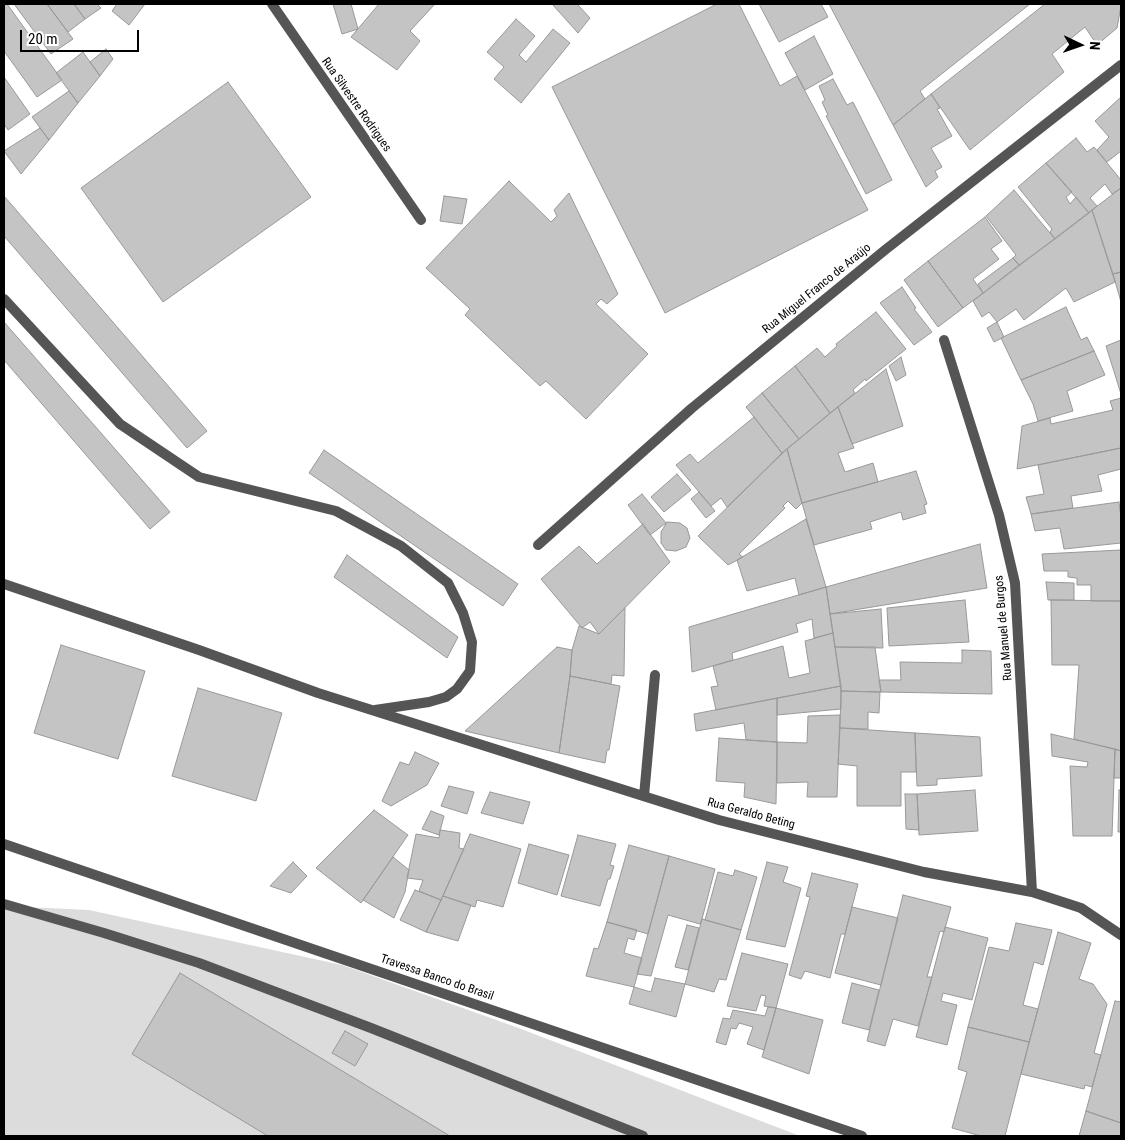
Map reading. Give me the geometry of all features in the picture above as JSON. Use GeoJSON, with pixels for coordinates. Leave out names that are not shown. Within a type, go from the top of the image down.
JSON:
{"type":"FeatureCollection","features":[{"type":"Feature","properties":{"kind":"street","name":"Rua Silvestre Rodrigues"},"geometry":{"type":"LineString","coordinates":[[272,4],[421,220]]}},
{"type":"Feature","properties":{"kind":"street","name":"Rua Miguel Franco de Araújo"},"geometry":{"type":"LineString","coordinates":[[538,545],[700,402],[884,250],[1121,64]]}},
{"type":"Feature","properties":{"kind":"street"},"geometry":{"type":"LineString","coordinates":[[4,298],[120,424],[199,477],[336,511],[401,546],[448,583],[464,613],[472,642],[470,670],[457,689],[446,697],[429,702],[373,710]]}},
{"type":"Feature","properties":{"kind":"street","name":"Rua Manuel de Burgos"},"geometry":{"type":"LineString","coordinates":[[944,340],[999,515],[1015,583],[1032,892]]}},
{"type":"Feature","properties":{"kind":"street","name":"Rua Geraldo Beting"},"geometry":{"type":"LineString","coordinates":[[4,584],[199,650],[318,693],[719,820],[924,872],[1032,892],[1081,908],[1121,936]]}},
{"type":"Feature","properties":{"kind":"street"},"geometry":{"type":"LineString","coordinates":[[644,796],[655,675]]}},
{"type":"Feature","properties":{"kind":"street","name":"Travessa Banco do Brasil"},"geometry":{"type":"LineString","coordinates":[[4,844],[862,1136]]}},
{"type":"Feature","properties":{"kind":"street"},"geometry":{"type":"LineString","coordinates":[[4,904],[104,933],[199,964],[371,1028],[643,1136]]}},
{"type":"Feature","properties":{"kind":"shaded area"},"geometry":{"type":"Polygon","coordinates":[[[4,906],[89,910],[342,965],[516,1027],[800,1136],[4,1136],[4,906]]]}},
{"type":"Feature","properties":{"kind":"building"},"geometry":{"type":"Polygon","coordinates":[[[4,4],[7,4],[62,80],[37,97],[4,51],[4,4]]]}},
{"type":"Feature","properties":{"kind":"building"},"geometry":{"type":"Polygon","coordinates":[[[14,4],[47,4],[73,39],[51,54],[14,4]]]}},
{"type":"Feature","properties":{"kind":"building"},"geometry":{"type":"Polygon","coordinates":[[[47,4],[74,4],[85,19],[68,32],[47,4]]]}},
{"type":"Feature","properties":{"kind":"building"},"geometry":{"type":"Polygon","coordinates":[[[74,4],[97,4],[101,8],[85,19],[74,4]]]}},
{"type":"Feature","properties":{"kind":"building"},"geometry":{"type":"Polygon","coordinates":[[[117,4],[145,4],[129,25],[112,11],[117,4]]]}},
{"type":"Feature","properties":{"kind":"building"},"geometry":{"type":"Polygon","coordinates":[[[333,4],[351,4],[358,29],[342,34],[333,4]]]}},
{"type":"Feature","properties":{"kind":"building"},"geometry":{"type":"Polygon","coordinates":[[[379,4],[435,4],[410,31],[420,41],[397,70],[351,37],[379,4]]]}},
{"type":"Feature","properties":{"kind":"building"},"geometry":{"type":"Polygon","coordinates":[[[552,4],[580,4],[578,5],[590,18],[578,33],[552,4]]]}},
{"type":"Feature","properties":{"kind":"building"},"geometry":{"type":"Polygon","coordinates":[[[717,4],[739,4],[780,86],[797,76],[868,210],[665,313],[552,87],[717,4]]]}},
{"type":"Feature","properties":{"kind":"building"},"geometry":{"type":"Polygon","coordinates":[[[759,4],[821,4],[828,17],[779,42],[759,4]]]}},
{"type":"Feature","properties":{"kind":"building"},"geometry":{"type":"Polygon","coordinates":[[[829,4],[1030,4],[920,91],[925,99],[893,125],[829,4]]]}},
{"type":"Feature","properties":{"kind":"building"},"geometry":{"type":"Polygon","coordinates":[[[1045,4],[1121,4],[1121,6],[1117,28],[1097,45],[1085,27],[1052,54],[1064,72],[970,150],[931,94],[1045,4]]]}},
{"type":"Feature","properties":{"kind":"building"},"geometry":{"type":"Polygon","coordinates":[[[516,19],[535,36],[519,55],[526,62],[553,29],[570,43],[521,103],[494,79],[504,67],[487,52],[516,19]]]}},
{"type":"Feature","properties":{"kind":"building"},"geometry":{"type":"Polygon","coordinates":[[[814,36],[833,74],[805,90],[785,53],[814,36]]]}},
{"type":"Feature","properties":{"kind":"building"},"geometry":{"type":"Polygon","coordinates":[[[106,49],[113,59],[100,76],[90,62],[106,49]]]}},
{"type":"Feature","properties":{"kind":"building"},"geometry":{"type":"Polygon","coordinates":[[[83,52],[100,76],[78,103],[56,73],[83,52]]]}},
{"type":"Feature","properties":{"kind":"building"},"geometry":{"type":"Polygon","coordinates":[[[4,77],[30,114],[8,130],[4,124],[4,77]]]}},
{"type":"Feature","properties":{"kind":"building"},"geometry":{"type":"Polygon","coordinates":[[[833,79],[847,105],[853,102],[892,180],[866,194],[826,116],[828,115],[822,102],[825,100],[819,86],[833,79]]]}},
{"type":"Feature","properties":{"kind":"building"},"geometry":{"type":"Polygon","coordinates":[[[228,82],[311,197],[163,302],[81,188],[228,82]]]}},
{"type":"Feature","properties":{"kind":"building"},"geometry":{"type":"Polygon","coordinates":[[[69,91],[78,103],[49,140],[32,117],[69,91]]]}},
{"type":"Feature","properties":{"kind":"building"},"geometry":{"type":"Polygon","coordinates":[[[931,94],[940,108],[937,109],[952,136],[931,148],[942,167],[935,171],[938,177],[926,187],[893,125],[931,94]]]}},
{"type":"Feature","properties":{"kind":"building"},"geometry":{"type":"Polygon","coordinates":[[[1121,97],[1121,151],[1107,162],[1097,150],[1109,137],[1095,121],[1121,97]]]}},
{"type":"Feature","properties":{"kind":"building"},"geometry":{"type":"Polygon","coordinates":[[[40,128],[49,140],[21,174],[4,151],[40,128]]]}},
{"type":"Feature","properties":{"kind":"building"},"geometry":{"type":"Polygon","coordinates":[[[1076,138],[1087,152],[1094,147],[1121,180],[1121,188],[1112,194],[1105,184],[1090,198],[1097,206],[1089,213],[1046,163],[1076,138]]]}},
{"type":"Feature","properties":{"kind":"building"},"geometry":{"type":"Polygon","coordinates":[[[1046,163],[1072,192],[1066,197],[1070,204],[1076,197],[1089,213],[1055,239],[1050,232],[1052,229],[1018,187],[1046,163]]]}},
{"type":"Feature","properties":{"kind":"building"},"geometry":{"type":"Polygon","coordinates":[[[509,181],[551,222],[557,216],[554,210],[569,193],[618,294],[607,304],[601,299],[596,304],[648,354],[586,419],[546,381],[540,386],[465,315],[470,309],[426,268],[509,181]]]}},
{"type":"Feature","properties":{"kind":"building"},"geometry":{"type":"Polygon","coordinates":[[[1121,188],[1121,272],[1113,274],[1092,210],[1121,188]]]}},
{"type":"Feature","properties":{"kind":"building"},"geometry":{"type":"Polygon","coordinates":[[[1014,190],[1055,239],[1019,265],[1013,258],[1016,255],[986,216],[1014,190]]]}},
{"type":"Feature","properties":{"kind":"building"},"geometry":{"type":"Polygon","coordinates":[[[4,196],[207,431],[187,448],[4,236],[4,196]]]}},
{"type":"Feature","properties":{"kind":"building"},"geometry":{"type":"Polygon","coordinates":[[[444,196],[467,199],[462,224],[440,221],[444,196]]]}},
{"type":"Feature","properties":{"kind":"building"},"geometry":{"type":"Polygon","coordinates":[[[1092,210],[1115,282],[1074,302],[1066,288],[1024,320],[1016,309],[997,322],[989,312],[982,317],[973,301],[1092,210]]]}},
{"type":"Feature","properties":{"kind":"building"},"geometry":{"type":"Polygon","coordinates":[[[985,217],[1002,241],[991,249],[999,259],[973,279],[983,293],[963,308],[928,261],[985,217]]]}},
{"type":"Feature","properties":{"kind":"building"},"geometry":{"type":"Polygon","coordinates":[[[1013,258],[1019,265],[983,293],[978,284],[1013,258]]]}},
{"type":"Feature","properties":{"kind":"building"},"geometry":{"type":"Polygon","coordinates":[[[928,261],[963,308],[938,327],[904,280],[928,261]]]}},
{"type":"Feature","properties":{"kind":"building"},"geometry":{"type":"Polygon","coordinates":[[[1121,272],[1121,302],[1113,274],[1121,272]]]}},
{"type":"Feature","properties":{"kind":"building"},"geometry":{"type":"Polygon","coordinates":[[[902,287],[916,308],[914,309],[932,332],[914,345],[880,303],[902,287]]]}},
{"type":"Feature","properties":{"kind":"building"},"geometry":{"type":"Polygon","coordinates":[[[1066,307],[1081,340],[1087,337],[1094,351],[1021,380],[1001,338],[1066,307]]]}},
{"type":"Feature","properties":{"kind":"building"},"geometry":{"type":"Polygon","coordinates":[[[876,312],[906,349],[866,381],[865,379],[853,390],[855,393],[830,413],[795,366],[817,348],[825,357],[837,346],[836,344],[876,312]]]}},
{"type":"Feature","properties":{"kind":"building"},"geometry":{"type":"Polygon","coordinates":[[[4,322],[170,512],[150,529],[4,360],[4,322]]]}},
{"type":"Feature","properties":{"kind":"building"},"geometry":{"type":"Polygon","coordinates":[[[997,322],[1004,337],[994,342],[987,328],[997,322]]]}},
{"type":"Feature","properties":{"kind":"building"},"geometry":{"type":"Polygon","coordinates":[[[1121,340],[1121,394],[1106,346],[1121,340]]]}},
{"type":"Feature","properties":{"kind":"building"},"geometry":{"type":"Polygon","coordinates":[[[1094,351],[1105,375],[1067,391],[1073,411],[1038,421],[1033,404],[1021,380],[1094,351]]]}},
{"type":"Feature","properties":{"kind":"building"},"geometry":{"type":"Polygon","coordinates":[[[901,357],[906,375],[896,381],[889,366],[901,357]]]}},
{"type":"Feature","properties":{"kind":"building"},"geometry":{"type":"Polygon","coordinates":[[[795,366],[830,413],[799,439],[762,393],[795,366]]]}},
{"type":"Feature","properties":{"kind":"building"},"geometry":{"type":"Polygon","coordinates":[[[886,369],[903,426],[852,444],[838,407],[886,369]]]}},
{"type":"Feature","properties":{"kind":"building"},"geometry":{"type":"Polygon","coordinates":[[[762,393],[799,439],[782,453],[746,407],[762,393]]]}},
{"type":"Feature","properties":{"kind":"building"},"geometry":{"type":"Polygon","coordinates":[[[1121,398],[1121,448],[1017,469],[1022,426],[1050,418],[1051,424],[1113,410],[1110,401],[1121,398]]]}},
{"type":"Feature","properties":{"kind":"building"},"geometry":{"type":"Polygon","coordinates":[[[838,407],[854,448],[838,453],[845,472],[873,463],[878,482],[802,503],[787,449],[838,407]]]}},
{"type":"Feature","properties":{"kind":"building"},"geometry":{"type":"Polygon","coordinates":[[[754,417],[782,453],[727,507],[721,498],[711,506],[676,465],[690,454],[698,463],[754,417]]]}},
{"type":"Feature","properties":{"kind":"building"},"geometry":{"type":"Polygon","coordinates":[[[1121,448],[1121,469],[1098,475],[1102,491],[1071,496],[1073,508],[1031,514],[1026,497],[1044,494],[1038,465],[1121,448]]]}},
{"type":"Feature","properties":{"kind":"building"},"geometry":{"type":"Polygon","coordinates":[[[787,449],[802,503],[796,509],[788,501],[783,506],[785,508],[739,554],[743,557],[728,565],[698,536],[787,449]]]}},
{"type":"Feature","properties":{"kind":"building"},"geometry":{"type":"Polygon","coordinates":[[[324,450],[518,584],[503,606],[309,473],[324,450]]]}},
{"type":"Feature","properties":{"kind":"building"},"geometry":{"type":"Polygon","coordinates":[[[916,471],[927,504],[924,505],[926,513],[903,520],[901,512],[870,522],[872,529],[814,545],[802,503],[916,471]]]}},
{"type":"Feature","properties":{"kind":"building"},"geometry":{"type":"Polygon","coordinates":[[[677,474],[691,490],[664,512],[651,497],[677,474]]]}},
{"type":"Feature","properties":{"kind":"building"},"geometry":{"type":"Polygon","coordinates":[[[699,492],[715,511],[706,518],[691,499],[699,492]]]}},
{"type":"Feature","properties":{"kind":"building"},"geometry":{"type":"Polygon","coordinates":[[[642,494],[666,523],[650,535],[628,505],[642,494]]]}},
{"type":"Feature","properties":{"kind":"building"},"geometry":{"type":"Polygon","coordinates":[[[1119,502],[1121,543],[1064,549],[1060,528],[1035,531],[1031,514],[1119,502]]]}},
{"type":"Feature","properties":{"kind":"building"},"geometry":{"type":"Polygon","coordinates":[[[806,519],[826,587],[799,595],[795,578],[747,591],[737,560],[806,519]]]}},
{"type":"Feature","properties":{"kind":"building"},"geometry":{"type":"Polygon","coordinates":[[[667,522],[680,523],[687,528],[690,538],[686,547],[676,551],[666,550],[661,543],[661,532],[667,522]]]}},
{"type":"Feature","properties":{"kind":"building"},"geometry":{"type":"Polygon","coordinates":[[[643,524],[670,562],[599,634],[590,622],[582,628],[541,579],[579,546],[597,564],[643,524]]]}},
{"type":"Feature","properties":{"kind":"building"},"geometry":{"type":"Polygon","coordinates":[[[980,544],[987,588],[830,614],[826,587],[980,544]]]}},
{"type":"Feature","properties":{"kind":"building"},"geometry":{"type":"Polygon","coordinates":[[[1121,550],[1121,601],[1091,601],[1091,585],[1077,585],[1077,578],[1068,577],[1068,571],[1044,571],[1042,554],[1121,550]]]}},
{"type":"Feature","properties":{"kind":"building"},"geometry":{"type":"Polygon","coordinates":[[[347,555],[458,637],[447,658],[334,577],[347,555]]]}},
{"type":"Feature","properties":{"kind":"building"},"geometry":{"type":"Polygon","coordinates":[[[1046,582],[1074,583],[1074,600],[1048,600],[1046,582]]]}},
{"type":"Feature","properties":{"kind":"building"},"geometry":{"type":"Polygon","coordinates":[[[826,587],[833,633],[814,638],[812,619],[796,624],[798,632],[732,653],[733,660],[692,672],[689,627],[826,587]]]}},
{"type":"Feature","properties":{"kind":"building"},"geometry":{"type":"Polygon","coordinates":[[[965,600],[969,642],[889,646],[887,608],[965,600]]]}},
{"type":"Feature","properties":{"kind":"building"},"geometry":{"type":"Polygon","coordinates":[[[1051,600],[1121,601],[1121,751],[1074,739],[1079,665],[1052,665],[1051,600]]]}},
{"type":"Feature","properties":{"kind":"building"},"geometry":{"type":"Polygon","coordinates":[[[625,608],[624,676],[612,675],[611,684],[570,676],[572,650],[579,626],[599,634],[625,608]]]}},
{"type":"Feature","properties":{"kind":"building"},"geometry":{"type":"Polygon","coordinates":[[[881,609],[883,648],[835,647],[830,614],[881,609]]]}},
{"type":"Feature","properties":{"kind":"building"},"geometry":{"type":"Polygon","coordinates":[[[833,633],[841,686],[716,710],[711,687],[718,686],[713,666],[783,646],[789,678],[810,673],[805,641],[833,633]]]}},
{"type":"Feature","properties":{"kind":"building"},"geometry":{"type":"Polygon","coordinates":[[[61,645],[145,671],[118,759],[34,733],[61,645]]]}},
{"type":"Feature","properties":{"kind":"building"},"geometry":{"type":"Polygon","coordinates":[[[557,647],[572,650],[559,753],[465,731],[557,647]]]}},
{"type":"Feature","properties":{"kind":"building"},"geometry":{"type":"Polygon","coordinates":[[[835,647],[875,647],[881,692],[841,691],[835,647]]]}},
{"type":"Feature","properties":{"kind":"building"},"geometry":{"type":"Polygon","coordinates":[[[962,650],[991,651],[992,694],[881,692],[879,680],[901,680],[900,662],[962,663],[962,650]]]}},
{"type":"Feature","properties":{"kind":"building"},"geometry":{"type":"Polygon","coordinates":[[[570,676],[620,686],[605,763],[559,753],[570,676]]]}},
{"type":"Feature","properties":{"kind":"building"},"geometry":{"type":"Polygon","coordinates":[[[841,686],[841,709],[777,715],[777,698],[841,686]]]}},
{"type":"Feature","properties":{"kind":"building"},"geometry":{"type":"Polygon","coordinates":[[[198,688],[282,713],[256,801],[172,776],[198,688]]]}},
{"type":"Feature","properties":{"kind":"building"},"geometry":{"type":"Polygon","coordinates":[[[841,691],[880,692],[879,713],[868,712],[868,729],[840,728],[841,691]]]}},
{"type":"Feature","properties":{"kind":"building"},"geometry":{"type":"Polygon","coordinates":[[[777,698],[777,742],[746,740],[744,723],[696,731],[694,714],[777,698]]]}},
{"type":"Feature","properties":{"kind":"building"},"geometry":{"type":"Polygon","coordinates":[[[840,715],[837,797],[807,797],[808,782],[777,783],[777,742],[807,743],[808,716],[840,715]]]}},
{"type":"Feature","properties":{"kind":"building"},"geometry":{"type":"Polygon","coordinates":[[[840,728],[915,733],[916,772],[901,772],[901,806],[857,806],[857,766],[838,764],[840,728]]]}},
{"type":"Feature","properties":{"kind":"building"},"geometry":{"type":"Polygon","coordinates":[[[915,733],[980,737],[982,776],[937,779],[937,785],[917,786],[915,733]]]}},
{"type":"Feature","properties":{"kind":"building"},"geometry":{"type":"Polygon","coordinates":[[[1051,734],[1115,749],[1112,836],[1073,836],[1070,766],[1087,767],[1088,762],[1052,756],[1051,734]]]}},
{"type":"Feature","properties":{"kind":"building"},"geometry":{"type":"Polygon","coordinates":[[[719,738],[777,742],[776,804],[744,797],[745,783],[716,781],[719,738]]]}},
{"type":"Feature","properties":{"kind":"building"},"geometry":{"type":"Polygon","coordinates":[[[1115,749],[1121,751],[1121,778],[1114,778],[1115,749]]]}},
{"type":"Feature","properties":{"kind":"building"},"geometry":{"type":"Polygon","coordinates":[[[415,752],[439,763],[427,785],[391,806],[382,801],[400,762],[409,765],[415,752]]]}},
{"type":"Feature","properties":{"kind":"building"},"geometry":{"type":"Polygon","coordinates":[[[449,786],[474,792],[467,814],[441,806],[449,786]]]}},
{"type":"Feature","properties":{"kind":"building"},"geometry":{"type":"Polygon","coordinates":[[[975,790],[978,831],[919,835],[917,794],[975,790]]]}},
{"type":"Feature","properties":{"kind":"building"},"geometry":{"type":"Polygon","coordinates":[[[1119,790],[1121,790],[1121,832],[1118,832],[1119,790]]]}},
{"type":"Feature","properties":{"kind":"building"},"geometry":{"type":"Polygon","coordinates":[[[490,792],[530,802],[523,824],[481,813],[490,792]]]}},
{"type":"Feature","properties":{"kind":"building"},"geometry":{"type":"Polygon","coordinates":[[[905,794],[917,794],[919,830],[906,829],[905,794]]]}},
{"type":"Feature","properties":{"kind":"building"},"geometry":{"type":"Polygon","coordinates":[[[374,810],[408,835],[361,903],[316,868],[374,810]]]}},
{"type":"Feature","properties":{"kind":"building"},"geometry":{"type":"Polygon","coordinates":[[[431,811],[444,816],[439,835],[422,829],[431,811]]]}},
{"type":"Feature","properties":{"kind":"building"},"geometry":{"type":"Polygon","coordinates":[[[440,830],[460,833],[459,848],[464,849],[441,900],[419,891],[423,880],[407,878],[416,834],[439,838],[440,830]]]}},
{"type":"Feature","properties":{"kind":"building"},"geometry":{"type":"Polygon","coordinates":[[[470,834],[521,849],[503,907],[477,900],[475,907],[443,896],[470,834]]]}},
{"type":"Feature","properties":{"kind":"building"},"geometry":{"type":"Polygon","coordinates":[[[578,835],[616,844],[610,865],[614,866],[600,906],[561,896],[578,835]]]}},
{"type":"Feature","properties":{"kind":"building"},"geometry":{"type":"Polygon","coordinates":[[[529,844],[569,855],[557,895],[518,883],[529,844]]]}},
{"type":"Feature","properties":{"kind":"building"},"geometry":{"type":"Polygon","coordinates":[[[629,845],[669,856],[648,934],[607,922],[629,845]]]}},
{"type":"Feature","properties":{"kind":"building"},"geometry":{"type":"Polygon","coordinates":[[[669,856],[715,869],[702,919],[700,924],[668,915],[651,976],[637,974],[669,856]]]}},
{"type":"Feature","properties":{"kind":"building"},"geometry":{"type":"Polygon","coordinates":[[[393,857],[409,870],[405,892],[394,918],[363,900],[393,857]]]}},
{"type":"Feature","properties":{"kind":"building"},"geometry":{"type":"Polygon","coordinates":[[[293,862],[307,876],[291,893],[270,886],[293,862]]]}},
{"type":"Feature","properties":{"kind":"building"},"geometry":{"type":"Polygon","coordinates":[[[767,862],[788,867],[783,882],[801,888],[785,947],[746,939],[767,862]]]}},
{"type":"Feature","properties":{"kind":"building"},"geometry":{"type":"Polygon","coordinates":[[[735,870],[757,877],[741,930],[705,920],[718,872],[733,876],[735,870]]]}},
{"type":"Feature","properties":{"kind":"building"},"geometry":{"type":"Polygon","coordinates":[[[812,873],[858,884],[845,934],[841,934],[830,978],[805,971],[801,979],[789,975],[810,897],[806,896],[812,873]]]}},
{"type":"Feature","properties":{"kind":"building"},"geometry":{"type":"Polygon","coordinates":[[[415,890],[441,900],[426,932],[400,920],[415,890]]]}},
{"type":"Feature","properties":{"kind":"building"},"geometry":{"type":"Polygon","coordinates":[[[903,895],[951,907],[944,932],[940,931],[927,977],[932,977],[918,1026],[893,1019],[885,1046],[867,1041],[903,895]]]}},
{"type":"Feature","properties":{"kind":"building"},"geometry":{"type":"Polygon","coordinates":[[[443,896],[471,905],[458,941],[426,932],[443,896]]]}},
{"type":"Feature","properties":{"kind":"building"},"geometry":{"type":"Polygon","coordinates":[[[852,907],[898,918],[881,985],[835,973],[852,907]]]}},
{"type":"Feature","properties":{"kind":"building"},"geometry":{"type":"Polygon","coordinates":[[[702,919],[741,930],[726,980],[719,979],[714,992],[685,984],[702,919]]]}},
{"type":"Feature","properties":{"kind":"building"},"geometry":{"type":"Polygon","coordinates":[[[607,922],[637,930],[634,940],[628,938],[624,953],[642,958],[634,987],[586,976],[594,948],[598,949],[607,922]]]}},
{"type":"Feature","properties":{"kind":"building"},"geometry":{"type":"Polygon","coordinates":[[[1016,923],[1052,930],[1043,965],[1034,962],[1023,1005],[1038,1009],[1029,1042],[968,1027],[989,947],[1009,951],[1016,923]]]}},
{"type":"Feature","properties":{"kind":"building"},"geometry":{"type":"Polygon","coordinates":[[[687,925],[699,928],[688,970],[675,967],[687,925]]]}},
{"type":"Feature","properties":{"kind":"building"},"geometry":{"type":"Polygon","coordinates":[[[945,927],[988,938],[972,1000],[943,993],[941,1001],[957,1005],[947,1045],[916,1037],[945,927]]]}},
{"type":"Feature","properties":{"kind":"building"},"geometry":{"type":"Polygon","coordinates":[[[1058,932],[1091,943],[1079,979],[1093,984],[1107,1004],[1094,1053],[1101,1055],[1092,1087],[1085,1085],[1084,1089],[1021,1074],[1058,932]]]}},
{"type":"Feature","properties":{"kind":"building"},"geometry":{"type":"Polygon","coordinates":[[[742,953],[788,964],[776,1008],[764,1006],[766,996],[761,995],[756,1011],[727,1006],[742,953]]]}},
{"type":"Feature","properties":{"kind":"building"},"geometry":{"type":"Polygon","coordinates":[[[180,973],[450,1136],[268,1136],[132,1054],[180,973]]]}},
{"type":"Feature","properties":{"kind":"building"},"geometry":{"type":"Polygon","coordinates":[[[655,978],[685,984],[676,1017],[629,1004],[634,987],[651,992],[655,978]]]}},
{"type":"Feature","properties":{"kind":"building"},"geometry":{"type":"Polygon","coordinates":[[[852,983],[879,990],[869,1030],[842,1023],[852,983]]]}},
{"type":"Feature","properties":{"kind":"building"},"geometry":{"type":"Polygon","coordinates":[[[1115,1001],[1121,1002],[1121,1123],[1086,1111],[1115,1001]]]}},
{"type":"Feature","properties":{"kind":"building"},"geometry":{"type":"Polygon","coordinates":[[[768,1007],[776,1008],[764,1050],[747,1044],[753,1027],[739,1023],[736,1029],[731,1028],[726,1045],[716,1042],[723,1018],[730,1019],[733,1010],[765,1016],[768,1007]]]}},
{"type":"Feature","properties":{"kind":"building"},"geometry":{"type":"Polygon","coordinates":[[[776,1008],[823,1020],[809,1074],[762,1057],[776,1008]]]}},
{"type":"Feature","properties":{"kind":"building"},"geometry":{"type":"Polygon","coordinates":[[[968,1027],[1029,1042],[1005,1136],[981,1136],[952,1128],[967,1072],[958,1069],[968,1027]]]}},
{"type":"Feature","properties":{"kind":"building"},"geometry":{"type":"Polygon","coordinates":[[[345,1031],[368,1044],[355,1066],[332,1053],[345,1031]]]}},
{"type":"Feature","properties":{"kind":"building"},"geometry":{"type":"Polygon","coordinates":[[[1086,1111],[1121,1123],[1121,1136],[1079,1136],[1086,1111]]]}}]}
